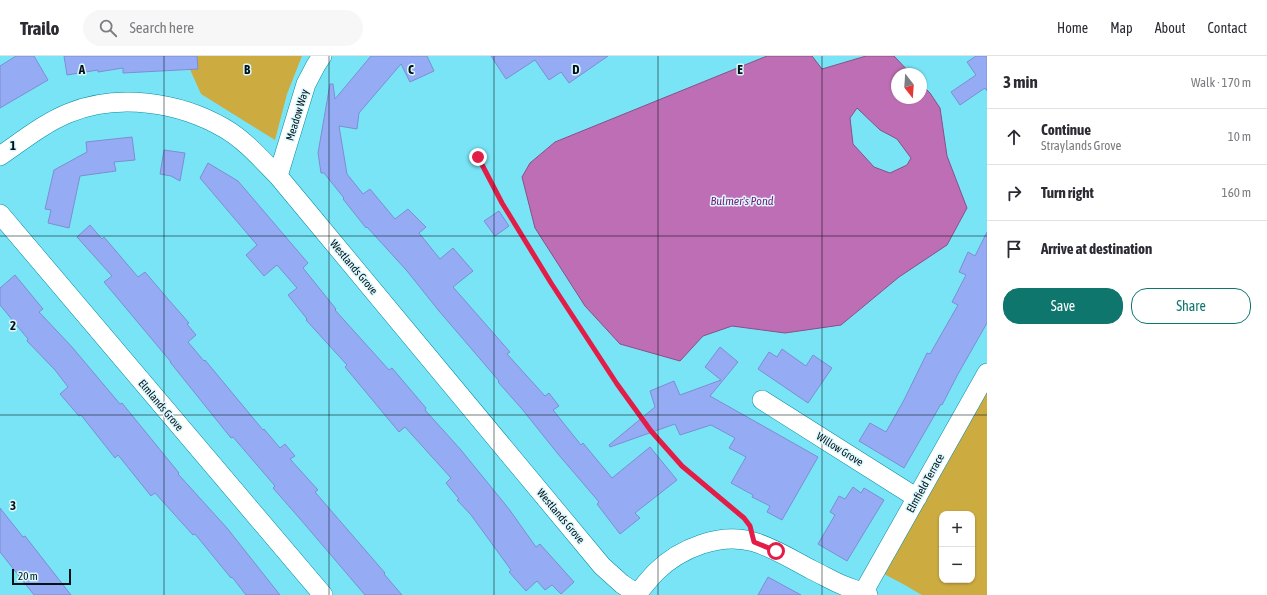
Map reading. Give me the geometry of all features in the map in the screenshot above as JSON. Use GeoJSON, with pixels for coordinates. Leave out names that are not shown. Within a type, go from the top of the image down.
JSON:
{"type":"FeatureCollection","features":[{"type":"Feature","properties":{"kind":"street","name":"Meadow Way"},"geometry":{"type":"LineString","coordinates":[[278,176],[306,84],[322,56]]}},
{"type":"Feature","properties":{"kind":"street","name":"Westlands Grove"},"geometry":{"type":"LineString","coordinates":[[0,156],[42,127],[69,113],[119,102],[148,102],[174,108],[200,117],[224,129],[257,155],[278,176],[602,566],[622,584],[637,594]]}},
{"type":"Feature","properties":{"kind":"street","name":"Elmlands Grove"},"geometry":{"type":"LineString","coordinates":[[0,214],[322,595]]}},
{"type":"Feature","properties":{"kind":"street","name":"Elmfield Terrace"},"geometry":{"type":"LineString","coordinates":[[865,594],[987,373]]}},
{"type":"Feature","properties":{"kind":"street","name":"Willow Grove"},"geometry":{"type":"LineString","coordinates":[[762,400],[917,498]]}},
{"type":"Feature","properties":{"kind":"street"},"geometry":{"type":"LineString","coordinates":[[637,594],[656,572],[668,562],[685,552],[704,544],[720,540],[737,539],[754,542],[776,551],[844,586],[865,594]]}},
{"type":"Feature","properties":{"kind":"path"},"geometry":{"type":"LineString","coordinates":[[478,157],[502,203],[551,283],[617,384],[651,431],[682,466],[744,518],[750,526],[754,542]]}},
{"type":"Feature","properties":{"kind":"shaded area"},"geometry":{"type":"Polygon","coordinates":[[[184,56],[302,56],[287,94],[275,140],[201,94],[184,56]]]}},
{"type":"Feature","properties":{"kind":"shaded area"},"geometry":{"type":"Polygon","coordinates":[[[987,390],[987,595],[922,595],[882,573],[987,390]]]}},
{"type":"Feature","properties":{"kind":"water","name":"Bulmer's Pond"},"geometry":{"type":"Polygon","coordinates":[[[767,56],[812,56],[822,69],[866,56],[894,56],[905,68],[891,68],[891,104],[927,104],[927,90],[930,93],[940,108],[947,156],[967,208],[947,245],[899,277],[841,325],[785,333],[732,326],[703,336],[680,361],[620,344],[585,306],[535,228],[522,177],[530,163],[555,142],[767,56]],[[857,108],[850,118],[853,144],[874,167],[890,173],[907,165],[911,158],[897,139],[880,130],[857,108]]]}},
{"type":"Feature","properties":{"kind":"building"},"geometry":{"type":"Polygon","coordinates":[[[16,56],[34,56],[48,80],[0,108],[0,66],[16,56]]]}},
{"type":"Feature","properties":{"kind":"building"},"geometry":{"type":"Polygon","coordinates":[[[64,56],[197,56],[198,69],[123,73],[123,68],[67,75],[64,56]]]}},
{"type":"Feature","properties":{"kind":"building"},"geometry":{"type":"Polygon","coordinates":[[[371,56],[427,56],[434,71],[410,82],[401,64],[359,113],[357,129],[339,126],[347,174],[363,194],[370,189],[395,219],[408,209],[426,227],[419,233],[440,259],[453,248],[473,271],[453,287],[510,352],[507,354],[545,396],[549,393],[559,406],[553,410],[581,445],[583,443],[612,478],[650,447],[677,480],[635,513],[640,518],[620,534],[597,504],[599,502],[498,382],[499,381],[407,271],[367,227],[366,228],[324,173],[321,173],[318,153],[330,84],[333,84],[335,99],[371,56]]]}},
{"type":"Feature","properties":{"kind":"building"},"geometry":{"type":"Polygon","coordinates":[[[491,56],[608,56],[569,83],[561,72],[549,80],[535,60],[506,79],[491,56]]]}},
{"type":"Feature","properties":{"kind":"building"},"geometry":{"type":"Polygon","coordinates":[[[976,56],[987,56],[987,91],[985,88],[960,105],[951,92],[976,75],[967,62],[976,56]]]}},
{"type":"Feature","properties":{"kind":"building"},"geometry":{"type":"Polygon","coordinates":[[[132,137],[135,160],[114,162],[116,171],[80,176],[69,228],[48,223],[51,210],[45,209],[54,170],[87,152],[86,142],[132,137]]]}},
{"type":"Feature","properties":{"kind":"building"},"geometry":{"type":"Polygon","coordinates":[[[164,150],[185,153],[180,181],[171,176],[160,174],[164,150]]]}},
{"type":"Feature","properties":{"kind":"building"},"geometry":{"type":"Polygon","coordinates":[[[208,163],[238,181],[308,263],[303,268],[336,309],[335,310],[389,370],[392,368],[426,408],[425,410],[461,450],[509,509],[536,547],[540,544],[574,582],[561,594],[552,585],[545,590],[537,581],[526,591],[509,572],[511,570],[471,515],[457,500],[459,499],[446,483],[451,478],[405,427],[399,432],[345,367],[347,365],[306,320],[307,319],[288,295],[297,288],[277,265],[264,276],[246,255],[257,245],[200,178],[208,163]]]}},
{"type":"Feature","properties":{"kind":"building"},"geometry":{"type":"Polygon","coordinates":[[[499,211],[509,226],[495,236],[484,221],[499,211]]]}},
{"type":"Feature","properties":{"kind":"building"},"geometry":{"type":"Polygon","coordinates":[[[90,225],[102,239],[104,237],[138,277],[145,272],[189,323],[187,324],[196,335],[188,342],[280,448],[285,444],[295,456],[290,459],[318,490],[315,492],[385,573],[384,574],[402,595],[365,595],[273,488],[275,486],[233,437],[231,438],[171,362],[104,282],[112,276],[77,237],[90,225]]]}},
{"type":"Feature","properties":{"kind":"building"},"geometry":{"type":"Polygon","coordinates":[[[987,232],[987,323],[942,405],[941,404],[904,468],[859,441],[870,423],[886,432],[904,400],[927,353],[930,354],[958,305],[952,302],[966,275],[959,272],[968,252],[975,256],[987,232]]]}},
{"type":"Feature","properties":{"kind":"building"},"geometry":{"type":"Polygon","coordinates":[[[15,275],[43,309],[39,312],[72,347],[120,404],[122,403],[179,473],[178,474],[227,528],[280,595],[246,595],[195,534],[193,535],[155,493],[151,496],[118,455],[115,458],[81,415],[79,416],[60,394],[68,387],[55,370],[27,341],[28,339],[0,305],[0,288],[15,275]]]}},
{"type":"Feature","properties":{"kind":"building"},"geometry":{"type":"Polygon","coordinates":[[[720,347],[738,362],[710,396],[818,457],[782,520],[767,512],[770,506],[752,497],[753,495],[731,483],[746,457],[729,448],[735,438],[711,425],[680,435],[675,424],[610,447],[609,445],[655,407],[650,391],[674,381],[680,395],[721,380],[705,367],[720,347]]]}},
{"type":"Feature","properties":{"kind":"building"},"geometry":{"type":"Polygon","coordinates":[[[782,349],[806,366],[813,355],[832,368],[808,403],[758,369],[769,352],[777,357],[782,349]]]}},
{"type":"Feature","properties":{"kind":"building"},"geometry":{"type":"Polygon","coordinates":[[[853,487],[861,493],[864,488],[884,500],[847,561],[818,544],[835,515],[830,512],[839,496],[845,499],[853,487]]]}},
{"type":"Feature","properties":{"kind":"building"},"geometry":{"type":"Polygon","coordinates":[[[0,508],[23,537],[25,536],[71,595],[34,595],[0,552],[0,508]]]}},
{"type":"Feature","properties":{"kind":"building"},"geometry":{"type":"Polygon","coordinates":[[[768,577],[801,595],[758,595],[768,577]]]}},
{"type":"Feature","properties":{"kind":"route"},"geometry":{"type":"LineString","coordinates":[[478,157],[502,203],[551,283],[617,384],[651,431],[682,466],[744,518],[750,526],[754,542],[776,551]]}}]}
